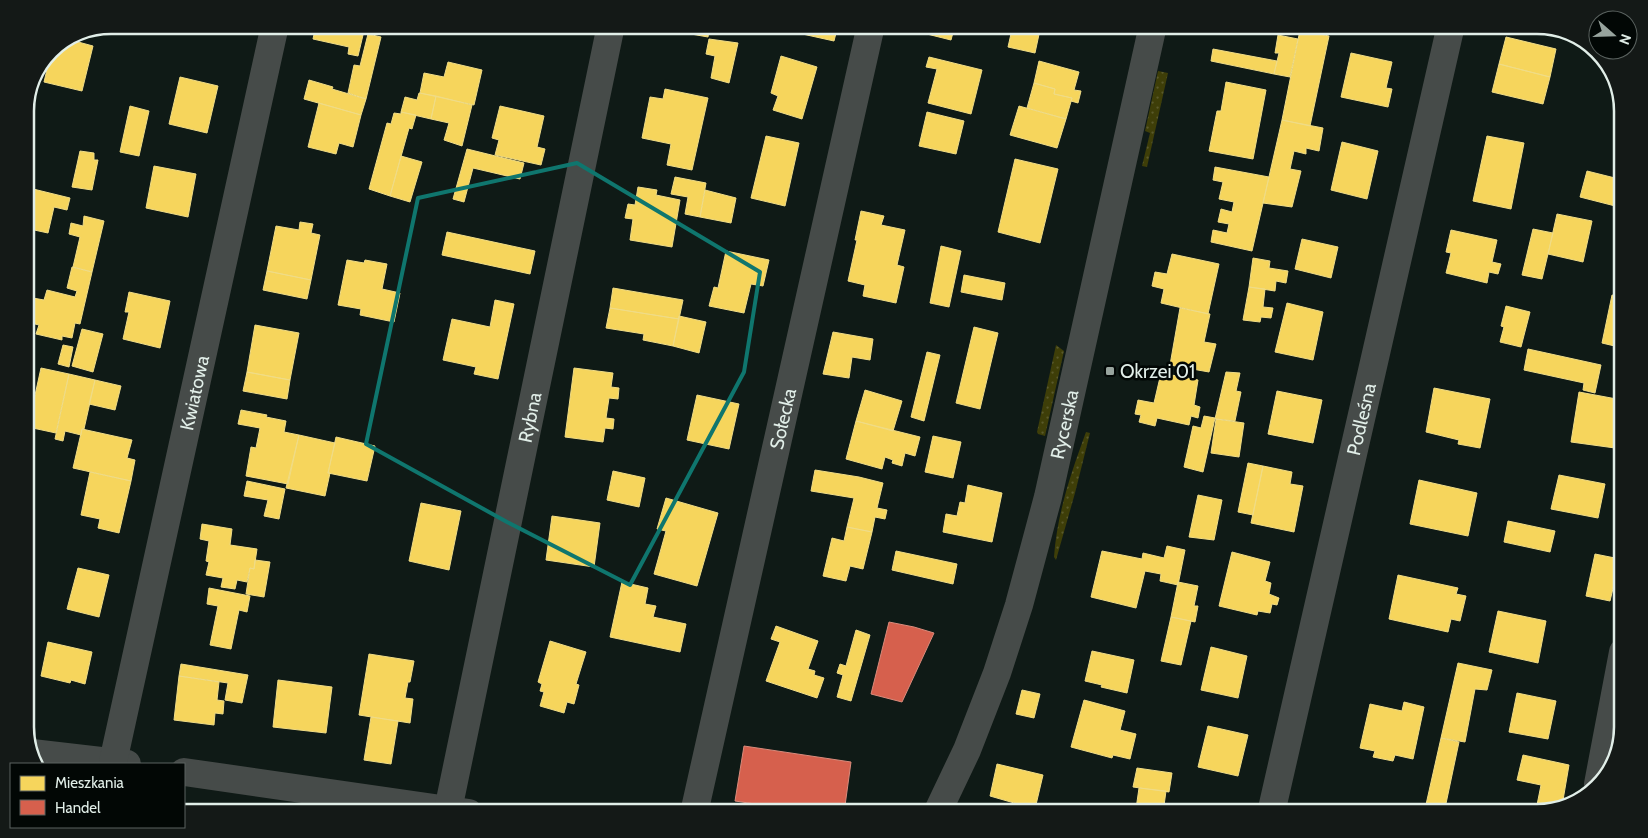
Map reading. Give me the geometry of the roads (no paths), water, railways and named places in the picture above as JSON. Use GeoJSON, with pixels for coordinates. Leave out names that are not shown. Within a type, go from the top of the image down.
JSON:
{"type":"FeatureCollection","features":[{"type":"Feature","properties":{"kind":"street","name":"Kwiatowa"},"geometry":{"type":"LineString","coordinates":[[120,763],[273,34]]}},
{"type":"Feature","properties":{"kind":"street","name":"Rybna"},"geometry":{"type":"LineString","coordinates":[[459,804],[610,34]]}},
{"type":"Feature","properties":{"kind":"street","name":"Sołecka"},"geometry":{"type":"LineString","coordinates":[[696,804],[869,34]]}},
{"type":"Feature","properties":{"kind":"street","name":"Rycerska"},"geometry":{"type":"LineString","coordinates":[[941,804],[967,750],[997,673],[1021,596],[1050,487],[1151,34]]}},
{"type":"Feature","properties":{"kind":"street","name":"Podleśna"},"geometry":{"type":"LineString","coordinates":[[1274,804],[1450,34]]}},
{"type":"Feature","properties":{"kind":"street"},"geometry":{"type":"LineString","coordinates":[[1601,771],[1614,700]]}},
{"type":"Feature","properties":{"kind":"street"},"geometry":{"type":"LineString","coordinates":[[39,754],[120,763]]}},
{"type":"Feature","properties":{"kind":"street"},"geometry":{"type":"LineString","coordinates":[[185,772],[409,804]]}},
{"type":"Feature","properties":{"kind":"place","name":"Okrzei 01"},"geometry":{"type":"Point","coordinates":[1110,371]}}]}
